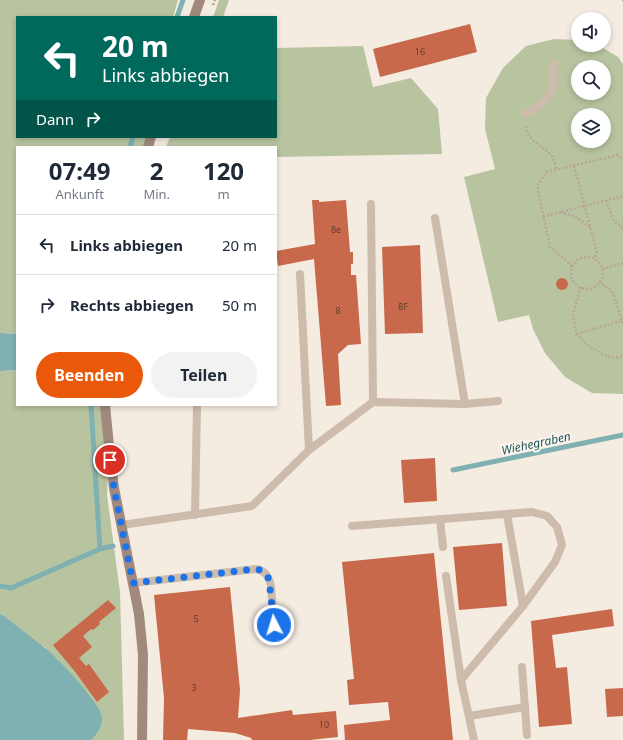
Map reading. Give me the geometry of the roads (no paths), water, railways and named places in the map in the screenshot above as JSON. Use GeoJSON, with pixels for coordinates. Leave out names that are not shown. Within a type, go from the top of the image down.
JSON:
{"type":"FeatureCollection","features":[{"type":"Feature","properties":{"kind":"main road"},"geometry":{"type":"LineString","coordinates":[[194,16],[200,0]]}},
{"type":"Feature","properties":{"kind":"main road"},"geometry":{"type":"LineString","coordinates":[[105,406],[108,446],[114,488],[133,583],[143,655],[142,740]]}},
{"type":"Feature","properties":{"kind":"lane"},"geometry":{"type":"LineString","coordinates":[[525,114],[543,103],[553,88],[554,64]]}},
{"type":"Feature","properties":{"kind":"lane"},"geometry":{"type":"LineString","coordinates":[[372,204],[373,402]]}},
{"type":"Feature","properties":{"kind":"lane"},"geometry":{"type":"LineString","coordinates":[[435,218],[465,404]]}},
{"type":"Feature","properties":{"kind":"lane"},"geometry":{"type":"LineString","coordinates":[[300,274],[309,450]]}},
{"type":"Feature","properties":{"kind":"lane"},"geometry":{"type":"LineString","coordinates":[[122,525],[252,506],[309,450],[373,402],[465,404],[498,401]]}},
{"type":"Feature","properties":{"kind":"lane"},"geometry":{"type":"LineString","coordinates":[[195,515],[198,406]]}},
{"type":"Feature","properties":{"kind":"lane"},"geometry":{"type":"LineString","coordinates":[[352,526],[532,512],[547,516],[558,527],[562,545],[555,562],[523,606],[461,680]]}},
{"type":"Feature","properties":{"kind":"lane"},"geometry":{"type":"LineString","coordinates":[[507,514],[523,606]]}},
{"type":"Feature","properties":{"kind":"lane"},"geometry":{"type":"LineString","coordinates":[[440,519],[443,547]]}},
{"type":"Feature","properties":{"kind":"lane"},"geometry":{"type":"LineString","coordinates":[[133,583],[248,570],[260,570],[266,573],[271,586],[275,638]]}},
{"type":"Feature","properties":{"kind":"lane"},"geometry":{"type":"LineString","coordinates":[[446,576],[461,680],[474,740]]}},
{"type":"Feature","properties":{"kind":"lane"},"geometry":{"type":"LineString","coordinates":[[522,667],[527,735]]}},
{"type":"Feature","properties":{"kind":"lane"},"geometry":{"type":"LineString","coordinates":[[469,716],[525,707]]}},
{"type":"Feature","properties":{"kind":"water"},"geometry":{"type":"Polygon","coordinates":[[[0,333],[16,334],[16,370],[0,371],[0,333]]]}},
{"type":"Feature","properties":{"kind":"water"},"geometry":{"type":"Polygon","coordinates":[[[0,614],[50,652],[78,681],[95,703],[100,712],[102,721],[99,730],[91,740],[0,740],[0,614]]]}},
{"type":"Feature","properties":{"kind":"waterway"},"geometry":{"type":"LineString","coordinates":[[177,16],[183,0]]}},
{"type":"Feature","properties":{"kind":"waterway"},"geometry":{"type":"LineString","coordinates":[[130,146],[133,138]]}},
{"type":"Feature","properties":{"kind":"waterway"},"geometry":{"type":"LineString","coordinates":[[91,406],[100,549]]}},
{"type":"Feature","properties":{"kind":"waterway","name":"Wiehegraben"},"geometry":{"type":"LineString","coordinates":[[453,470],[623,435]]}},
{"type":"Feature","properties":{"kind":"waterway"},"geometry":{"type":"LineString","coordinates":[[0,586],[11,588],[100,549],[113,546]]}}]}
